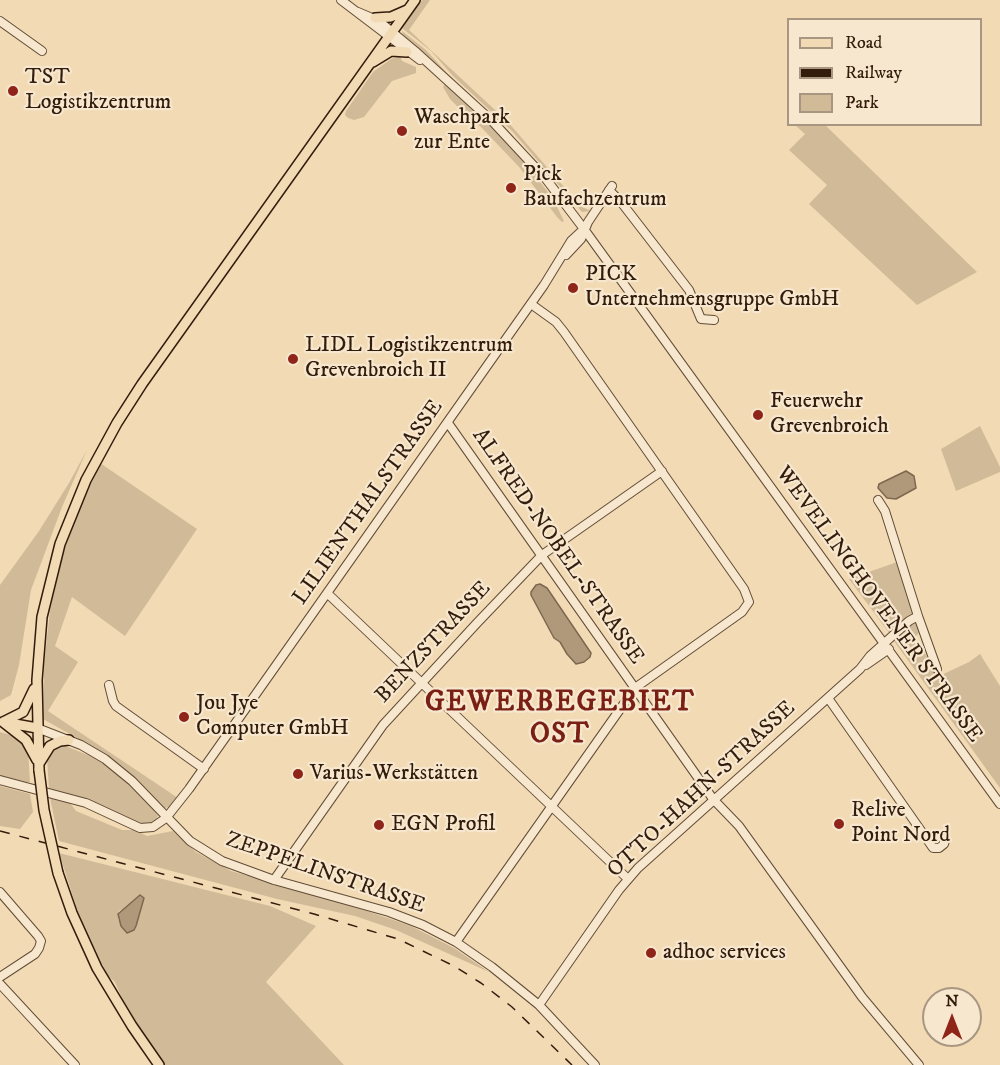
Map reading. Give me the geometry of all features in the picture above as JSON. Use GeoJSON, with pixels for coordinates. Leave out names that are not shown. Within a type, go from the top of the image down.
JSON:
{"type":"FeatureCollection","features":[{"type":"Feature","properties":{"kind":"main road"},"geometry":{"type":"LineString","coordinates":[[375,18],[391,17],[412,4]]}},
{"type":"Feature","properties":{"kind":"main road"},"geometry":{"type":"LineString","coordinates":[[159,1065],[116,1002],[93,959],[72,913],[58,873],[46,822],[39,767],[37,680],[42,617],[54,566],[74,508],[97,457],[142,384],[412,4]]}},
{"type":"Feature","properties":{"kind":"main road"},"geometry":{"type":"LineString","coordinates":[[367,67],[388,52],[398,50],[407,52]]}},
{"type":"Feature","properties":{"kind":"main road"},"geometry":{"type":"LineString","coordinates":[[2,722],[23,712],[32,697],[37,680]]}},
{"type":"Feature","properties":{"kind":"main road"},"geometry":{"type":"LineString","coordinates":[[2,722],[37,728]]}},
{"type":"Feature","properties":{"kind":"main road"},"geometry":{"type":"LineString","coordinates":[[2,722],[26,740],[39,767]]}},
{"type":"Feature","properties":{"kind":"main road"},"geometry":{"type":"LineString","coordinates":[[39,767],[48,747],[60,741],[69,740]]}},
{"type":"Feature","properties":{"kind":"street"},"geometry":{"type":"LineString","coordinates":[[341,0],[390,34]]}},
{"type":"Feature","properties":{"kind":"street"},"geometry":{"type":"LineString","coordinates":[[358,12],[375,18],[390,34]]}},
{"type":"Feature","properties":{"kind":"street"},"geometry":{"type":"LineString","coordinates":[[0,21],[42,51]]}},
{"type":"Feature","properties":{"kind":"street","name":"WEVELINGHOVENER STRASSE"},"geometry":{"type":"LineString","coordinates":[[390,34],[407,52],[432,67]]}},
{"type":"Feature","properties":{"kind":"street","name":"WEVELINGHOVENER STRASSE"},"geometry":{"type":"LineString","coordinates":[[390,34],[432,67],[499,127],[575,216],[1000,804]]}},
{"type":"Feature","properties":{"kind":"street","name":"LILIENTHALSTRASSE"},"geometry":{"type":"LineString","coordinates":[[562,258],[578,244],[584,229],[610,188],[689,290],[701,318],[714,320]]}},
{"type":"Feature","properties":{"kind":"street","name":"LILIENTHALSTRASSE"},"geometry":{"type":"LineString","coordinates":[[166,818],[204,769],[531,304],[571,241],[575,216]]}},
{"type":"Feature","properties":{"kind":"street","name":"LILIENTHALSTRASSE"},"geometry":{"type":"LineString","coordinates":[[571,241],[584,229]]}},
{"type":"Feature","properties":{"kind":"street"},"geometry":{"type":"LineString","coordinates":[[456,942],[635,688],[742,612],[749,602],[744,588],[564,332],[556,322],[531,304]]}},
{"type":"Feature","properties":{"kind":"street","name":"ALFRED-NOBEL-STRASSE"},"geometry":{"type":"LineString","coordinates":[[448,423],[713,799],[740,826],[849,981],[893,1037],[919,1065]]}},
{"type":"Feature","properties":{"kind":"street","name":"BENZSTRASSE"},"geometry":{"type":"LineString","coordinates":[[274,880],[373,738],[422,682],[542,555],[662,471]]}},
{"type":"Feature","properties":{"kind":"street"},"geometry":{"type":"LineString","coordinates":[[878,500],[885,511],[937,669]]}},
{"type":"Feature","properties":{"kind":"street"},"geometry":{"type":"LineString","coordinates":[[327,593],[628,879]]}},
{"type":"Feature","properties":{"kind":"street"},"geometry":{"type":"LineString","coordinates":[[886,646],[909,621],[918,616]]}},
{"type":"Feature","properties":{"kind":"street","name":"OTTO-HAHN-STRASSE"},"geometry":{"type":"LineString","coordinates":[[860,669],[870,656],[874,644],[874,628]]}},
{"type":"Feature","properties":{"kind":"street","name":"OTTO-HAHN-STRASSE"},"geometry":{"type":"LineString","coordinates":[[870,656],[886,646]]}},
{"type":"Feature","properties":{"kind":"street","name":"OTTO-HAHN-STRASSE"},"geometry":{"type":"LineString","coordinates":[[539,1005],[628,879],[713,799],[886,646]]}},
{"type":"Feature","properties":{"kind":"street"},"geometry":{"type":"LineString","coordinates":[[110,685],[112,701],[116,706],[204,769]]}},
{"type":"Feature","properties":{"kind":"street"},"geometry":{"type":"LineString","coordinates":[[828,698],[924,835]]}},
{"type":"Feature","properties":{"kind":"street","name":"ZEPPELINSTRASSE"},"geometry":{"type":"LineString","coordinates":[[37,728],[95,752],[122,772],[190,841],[210,855],[235,867],[274,880],[389,912],[432,929],[456,942],[492,967],[539,1005],[595,1065]]}},
{"type":"Feature","properties":{"kind":"street"},"geometry":{"type":"LineString","coordinates":[[0,780],[67,797],[140,828],[153,827],[166,818]]}},
{"type":"Feature","properties":{"kind":"street"},"geometry":{"type":"LineString","coordinates":[[0,892],[41,941],[35,954],[0,977]]}},
{"type":"Feature","properties":{"kind":"street"},"geometry":{"type":"LineString","coordinates":[[0,984],[75,1065]]}},
{"type":"Feature","properties":{"kind":"green space"},"geometry":{"type":"Polygon","coordinates":[[[422,0],[430,0],[409,30],[508,122],[577,202],[591,211],[582,212],[512,131],[453,76],[431,51],[402,28],[422,0]]]}},
{"type":"Feature","properties":{"kind":"green space"},"geometry":{"type":"Polygon","coordinates":[[[402,31],[426,50],[448,74],[503,125],[573,204],[504,128],[407,40],[402,31]]]}},
{"type":"Feature","properties":{"kind":"green space"},"geometry":{"type":"Polygon","coordinates":[[[400,56],[402,61],[416,67],[416,73],[392,81],[364,117],[354,120],[348,118],[345,115],[346,111],[373,72],[391,59],[400,56]]]}},
{"type":"Feature","properties":{"kind":"green space"},"geometry":{"type":"Polygon","coordinates":[[[445,84],[516,150],[553,199],[564,221],[562,222],[557,217],[520,168],[480,126],[450,99],[443,87],[445,84]]]}},
{"type":"Feature","properties":{"kind":"green space"},"geometry":{"type":"Polygon","coordinates":[[[796,126],[826,126],[977,272],[917,305],[809,204],[827,185],[789,150],[805,134],[796,126]]]}},
{"type":"Feature","properties":{"kind":"green space"},"geometry":{"type":"Polygon","coordinates":[[[980,426],[1000,467],[1000,472],[956,491],[941,449],[980,426]]]}},
{"type":"Feature","properties":{"kind":"green space"},"geometry":{"type":"Polygon","coordinates":[[[87,450],[62,507],[31,590],[19,665],[11,695],[0,701],[0,585],[39,531],[87,450]]]}},
{"type":"Feature","properties":{"kind":"green space"},"geometry":{"type":"Polygon","coordinates":[[[100,463],[197,529],[125,636],[72,597],[55,646],[78,662],[48,711],[178,798],[165,808],[157,803],[123,767],[43,719],[44,666],[50,610],[70,532],[100,463]]]}},
{"type":"Feature","properties":{"kind":"green space"},"geometry":{"type":"Polygon","coordinates":[[[897,562],[915,614],[890,634],[849,579],[897,562]]]}},
{"type":"Feature","properties":{"kind":"green space"},"geometry":{"type":"Polygon","coordinates":[[[917,621],[922,630],[915,637],[937,677],[969,662],[980,654],[1000,686],[1000,788],[894,641],[894,638],[917,621]]]}},
{"type":"Feature","properties":{"kind":"green space"},"geometry":{"type":"Polygon","coordinates":[[[0,732],[17,737],[28,749],[30,782],[23,783],[0,776],[0,732]]]}},
{"type":"Feature","properties":{"kind":"green space"},"geometry":{"type":"Polygon","coordinates":[[[63,745],[95,758],[121,777],[148,802],[158,816],[156,820],[146,825],[139,825],[87,800],[49,790],[47,757],[53,748],[63,745]]]}},
{"type":"Feature","properties":{"kind":"green space"},"geometry":{"type":"Polygon","coordinates":[[[0,786],[30,794],[33,812],[20,829],[0,826],[0,786]]]}},
{"type":"Feature","properties":{"kind":"green space"},"geometry":{"type":"Polygon","coordinates":[[[50,798],[70,803],[76,811],[122,830],[135,830],[147,836],[173,831],[196,852],[231,871],[352,906],[411,926],[454,948],[489,972],[396,930],[355,916],[277,899],[59,841],[50,798]]]}},
{"type":"Feature","properties":{"kind":"green space"},"geometry":{"type":"Polygon","coordinates":[[[59,853],[270,906],[316,926],[266,982],[344,1065],[165,1065],[126,1008],[115,982],[107,975],[77,909],[59,853]],[[128,907],[119,911],[118,920],[137,923],[141,907],[128,907]]]}},
{"type":"Feature","properties":{"kind":"shaded area"},"geometry":{"type":"Polygon","coordinates":[[[906,471],[914,476],[916,488],[896,499],[887,498],[878,488],[879,484],[906,471]]]}},
{"type":"Feature","properties":{"kind":"shaded area"},"geometry":{"type":"Polygon","coordinates":[[[540,584],[547,588],[591,653],[584,662],[576,664],[560,642],[554,638],[531,595],[536,585],[540,584]]]}},
{"type":"Feature","properties":{"kind":"shaded area"},"geometry":{"type":"Polygon","coordinates":[[[140,895],[144,898],[136,926],[134,930],[127,933],[121,926],[118,914],[140,895]]]}},
{"type":"Feature","properties":{"kind":"railway"},"geometry":{"type":"LineString","coordinates":[[0,831],[314,914],[398,939],[454,966],[481,983],[512,1007],[572,1065]]}},
{"type":"Feature","properties":{"kind":"place","name":"TST Logistikzentrum"},"geometry":{"type":"Point","coordinates":[13,91]}},
{"type":"Feature","properties":{"kind":"place","name":"Waschpark zur Ente"},"geometry":{"type":"Point","coordinates":[402,131]}},
{"type":"Feature","properties":{"kind":"place","name":"Pick Baufachzentrum"},"geometry":{"type":"Point","coordinates":[511,188]}},
{"type":"Feature","properties":{"kind":"place","name":"PICK Unternehmensgruppe GmbH"},"geometry":{"type":"Point","coordinates":[573,288]}},
{"type":"Feature","properties":{"kind":"place","name":"LIDL Logistikzentrum Grevenbroich II"},"geometry":{"type":"Point","coordinates":[293,359]}},
{"type":"Feature","properties":{"kind":"place","name":"Feuerwehr Grevenbroich"},"geometry":{"type":"Point","coordinates":[758,415]}},
{"type":"Feature","properties":{"kind":"place","name":"Jou Jye Computer GmbH"},"geometry":{"type":"Point","coordinates":[184,717]}},
{"type":"Feature","properties":{"kind":"place","name":"Varius-Werkstätten"},"geometry":{"type":"Point","coordinates":[298,774]}},
{"type":"Feature","properties":{"kind":"place","name":"Relive Point Nord"},"geometry":{"type":"Point","coordinates":[839,824]}},
{"type":"Feature","properties":{"kind":"place","name":"EGN Profil"},"geometry":{"type":"Point","coordinates":[379,825]}},
{"type":"Feature","properties":{"kind":"place","name":"adhoc services"},"geometry":{"type":"Point","coordinates":[651,953]}},
{"type":"Feature","properties":{"kind":"district","name":"GEWERBEGEBIET OST"},"geometry":{"type":"Point","coordinates":[560,720]}}]}
